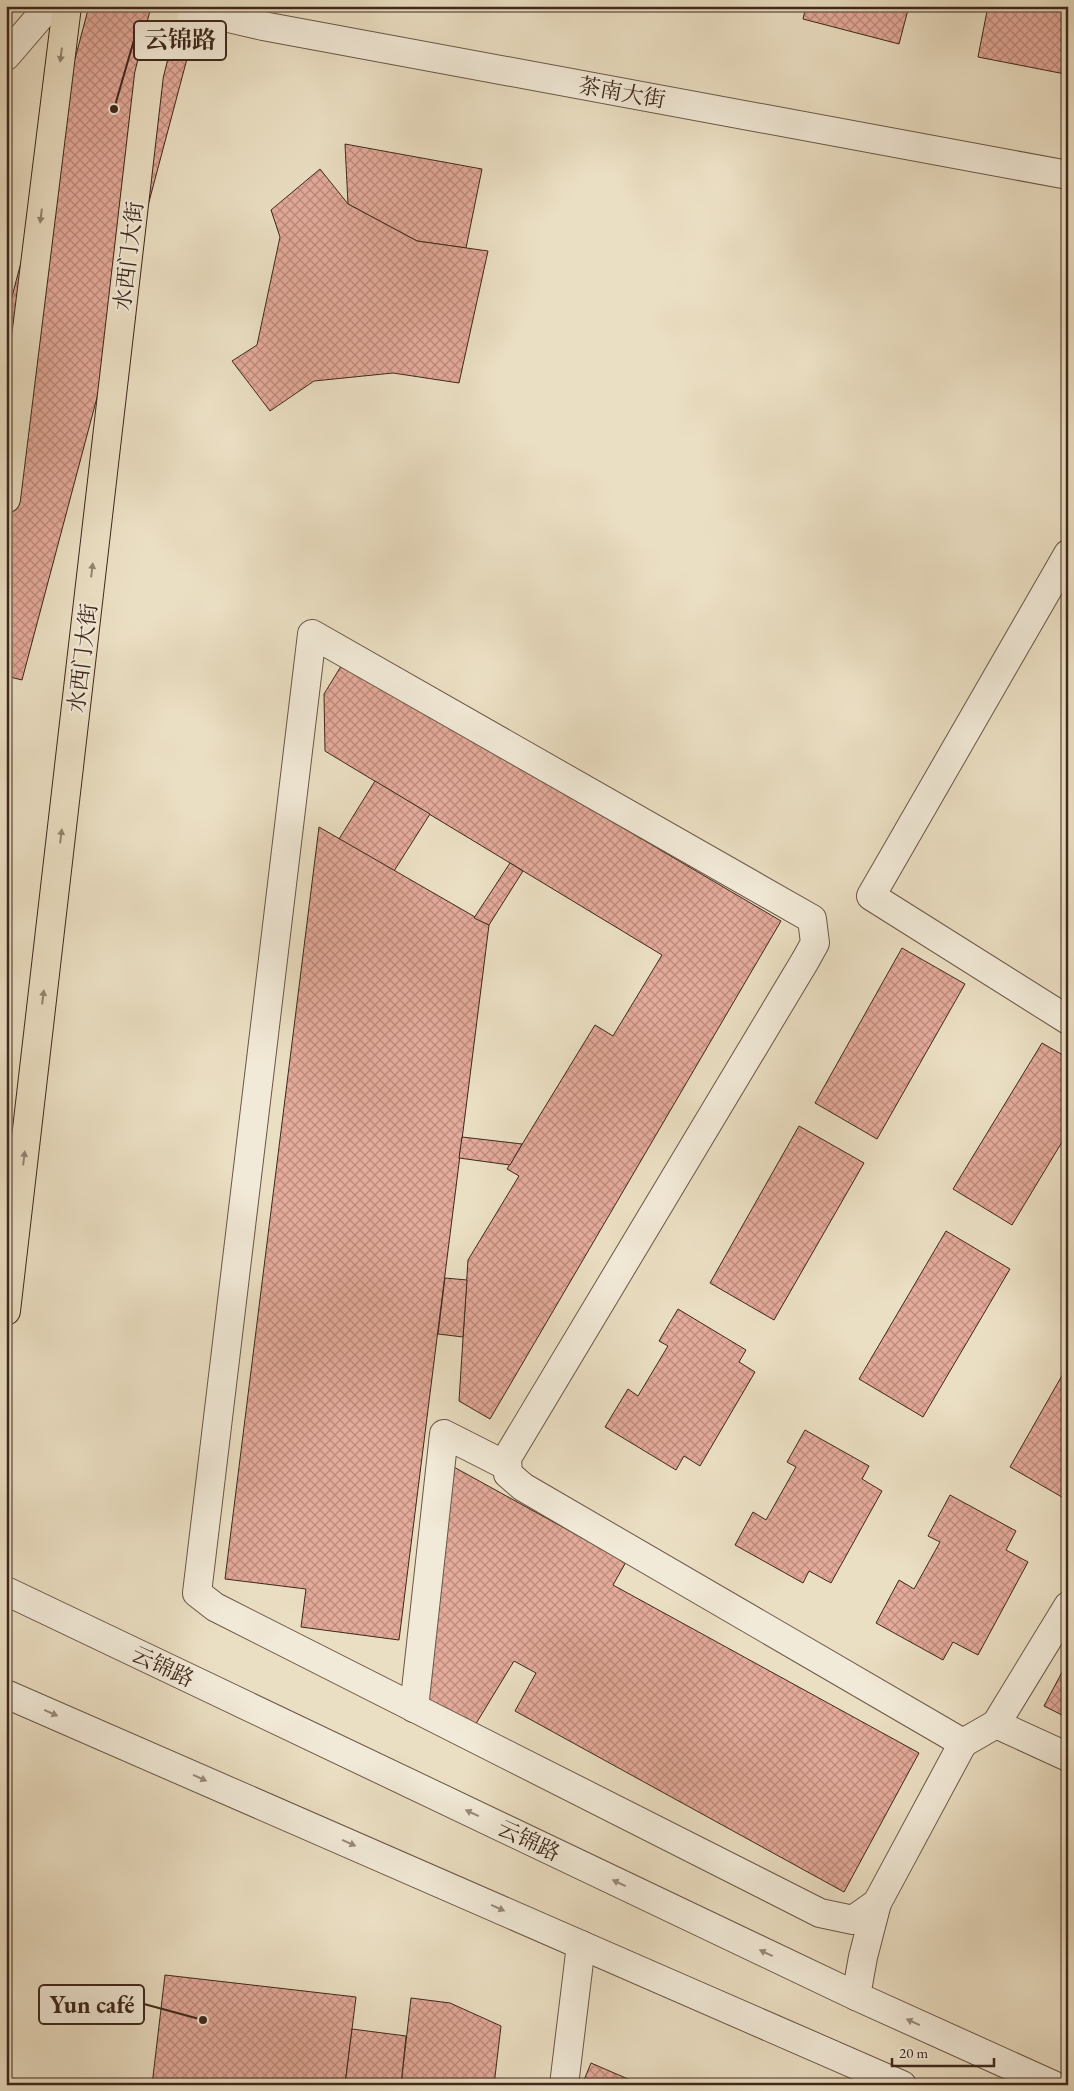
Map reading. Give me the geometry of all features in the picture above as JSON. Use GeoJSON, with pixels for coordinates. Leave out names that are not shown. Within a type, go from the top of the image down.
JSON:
{"type":"FeatureCollection","features":[{"type":"Feature","properties":{"kind":"main road"},"geometry":{"type":"LineString","coordinates":[[6,499],[8,462],[67,6]]}},
{"type":"Feature","properties":{"kind":"main road","name":"水西门大街"},"geometry":{"type":"LineString","coordinates":[[6,1311],[149,75],[166,6]]}},
{"type":"Feature","properties":{"kind":"street"},"geometry":{"type":"LineString","coordinates":[[6,56],[49,6]]}},
{"type":"Feature","properties":{"kind":"street","name":"茶南大街"},"geometry":{"type":"LineString","coordinates":[[176,6],[263,26],[1068,175]]}},
{"type":"Feature","properties":{"kind":"street"},"geometry":{"type":"LineString","coordinates":[[1068,554],[871,896],[1068,1020]]}},
{"type":"Feature","properties":{"kind":"street"},"geometry":{"type":"LineString","coordinates":[[877,1903],[853,1920],[820,1913],[215,1608],[197,1593],[312,634],[812,919],[815,943],[806,962],[507,1458],[508,1474],[523,1487],[963,1742]]}},
{"type":"Feature","properties":{"kind":"street"},"geometry":{"type":"LineString","coordinates":[[414,1708],[444,1434],[507,1466]]}},
{"type":"Feature","properties":{"kind":"street","name":"云锦路"},"geometry":{"type":"LineString","coordinates":[[6,1592],[856,1996],[1053,2085]]}},
{"type":"Feature","properties":{"kind":"street"},"geometry":{"type":"LineString","coordinates":[[856,1996],[863,1957],[877,1903],[963,1742],[996,1724],[1068,1606]]}},
{"type":"Feature","properties":{"kind":"street"},"geometry":{"type":"LineString","coordinates":[[6,1694],[902,2085]]}},
{"type":"Feature","properties":{"kind":"street"},"geometry":{"type":"LineString","coordinates":[[996,1724],[1068,1758]]}},
{"type":"Feature","properties":{"kind":"street"},"geometry":{"type":"LineString","coordinates":[[564,2085],[581,1945]]}},
{"type":"Feature","properties":{"kind":"building"},"geometry":{"type":"Polygon","coordinates":[[[89,6],[201,6],[22,680],[6,676],[6,319],[89,6]]]}},
{"type":"Feature","properties":{"kind":"building"},"geometry":{"type":"Polygon","coordinates":[[[806,6],[909,6],[899,44],[803,19],[806,6]]]}},
{"type":"Feature","properties":{"kind":"building"},"geometry":{"type":"Polygon","coordinates":[[[988,6],[1068,6],[1068,60],[1065,74],[978,57],[988,6]]]}},
{"type":"Feature","properties":{"kind":"building"},"geometry":{"type":"Polygon","coordinates":[[[345,144],[482,169],[466,248],[417,241],[348,204],[345,144]]]}},
{"type":"Feature","properties":{"kind":"building"},"geometry":{"type":"Polygon","coordinates":[[[320,169],[348,204],[417,241],[488,251],[459,383],[393,373],[314,381],[270,411],[232,361],[257,345],[280,237],[271,210],[320,169]]]}},
{"type":"Feature","properties":{"kind":"building"},"geometry":{"type":"Polygon","coordinates":[[[343,663],[781,921],[490,1419],[459,1401],[468,1260],[519,1176],[507,1169],[595,1025],[613,1036],[662,955],[325,751],[324,694],[343,663]]]}},
{"type":"Feature","properties":{"kind":"building"},"geometry":{"type":"Polygon","coordinates":[[[375,781],[430,814],[394,871],[339,839],[375,781]]]}},
{"type":"Feature","properties":{"kind":"building"},"geometry":{"type":"Polygon","coordinates":[[[319,827],[489,925],[399,1640],[301,1627],[306,1589],[225,1579],[319,827]]]}},
{"type":"Feature","properties":{"kind":"building"},"geometry":{"type":"Polygon","coordinates":[[[510,863],[523,871],[489,925],[474,918],[510,863]]]}},
{"type":"Feature","properties":{"kind":"building"},"geometry":{"type":"Polygon","coordinates":[[[902,948],[965,984],[877,1139],[815,1103],[902,948]]]}},
{"type":"Feature","properties":{"kind":"building"},"geometry":{"type":"Polygon","coordinates":[[[1042,1043],[1068,1058],[1068,1132],[1012,1225],[953,1189],[1042,1043]]]}},
{"type":"Feature","properties":{"kind":"building"},"geometry":{"type":"Polygon","coordinates":[[[799,1126],[864,1163],[774,1320],[710,1283],[799,1126]]]}},
{"type":"Feature","properties":{"kind":"building"},"geometry":{"type":"Polygon","coordinates":[[[462,1137],[522,1144],[510,1165],[459,1158],[462,1137]]]}},
{"type":"Feature","properties":{"kind":"building"},"geometry":{"type":"Polygon","coordinates":[[[946,1231],[1010,1269],[923,1417],[859,1379],[946,1231]]]}},
{"type":"Feature","properties":{"kind":"building"},"geometry":{"type":"Polygon","coordinates":[[[445,1278],[467,1280],[463,1337],[438,1334],[445,1278]]]}},
{"type":"Feature","properties":{"kind":"building"},"geometry":{"type":"Polygon","coordinates":[[[678,1309],[746,1350],[739,1362],[755,1372],[700,1466],[684,1456],[676,1470],[605,1427],[628,1389],[638,1396],[668,1346],[659,1341],[678,1309]]]}},
{"type":"Feature","properties":{"kind":"building"},"geometry":{"type":"Polygon","coordinates":[[[1068,1365],[1068,1499],[1067,1500],[1010,1467],[1068,1365]]]}},
{"type":"Feature","properties":{"kind":"building"},"geometry":{"type":"Polygon","coordinates":[[[805,1430],[869,1466],[862,1479],[882,1491],[831,1583],[809,1571],[803,1583],[735,1545],[753,1512],[766,1520],[796,1467],[787,1462],[805,1430]]]}},
{"type":"Feature","properties":{"kind":"building"},"geometry":{"type":"Polygon","coordinates":[[[452,1466],[626,1562],[613,1585],[919,1753],[844,1892],[515,1711],[536,1673],[514,1661],[474,1727],[427,1702],[452,1466]]]}},
{"type":"Feature","properties":{"kind":"building"},"geometry":{"type":"Polygon","coordinates":[[[950,1495],[1016,1531],[1006,1550],[1028,1562],[978,1655],[953,1642],[943,1660],[876,1623],[899,1580],[914,1589],[940,1542],[928,1536],[950,1495]]]}},
{"type":"Feature","properties":{"kind":"building"},"geometry":{"type":"Polygon","coordinates":[[[1068,1661],[1068,1718],[1044,1706],[1068,1661]]]}},
{"type":"Feature","properties":{"kind":"building"},"geometry":{"type":"Polygon","coordinates":[[[165,1975],[356,1997],[345,2085],[152,2085],[165,1975]]]}},
{"type":"Feature","properties":{"kind":"building"},"geometry":{"type":"Polygon","coordinates":[[[411,1998],[450,2003],[501,2026],[494,2085],[401,2085],[411,1998]]]}},
{"type":"Feature","properties":{"kind":"building"},"geometry":{"type":"Polygon","coordinates":[[[352,2029],[406,2036],[401,2085],[345,2085],[352,2029]]]}},
{"type":"Feature","properties":{"kind":"building"},"geometry":{"type":"Polygon","coordinates":[[[591,2063],[642,2085],[582,2085],[591,2063]]]}},
{"type":"Feature","properties":{"kind":"place","name":"云锦路"},"geometry":{"type":"Point","coordinates":[114,109]}},
{"type":"Feature","properties":{"kind":"place","name":"Yun café"},"geometry":{"type":"Point","coordinates":[203,2020]}}]}
